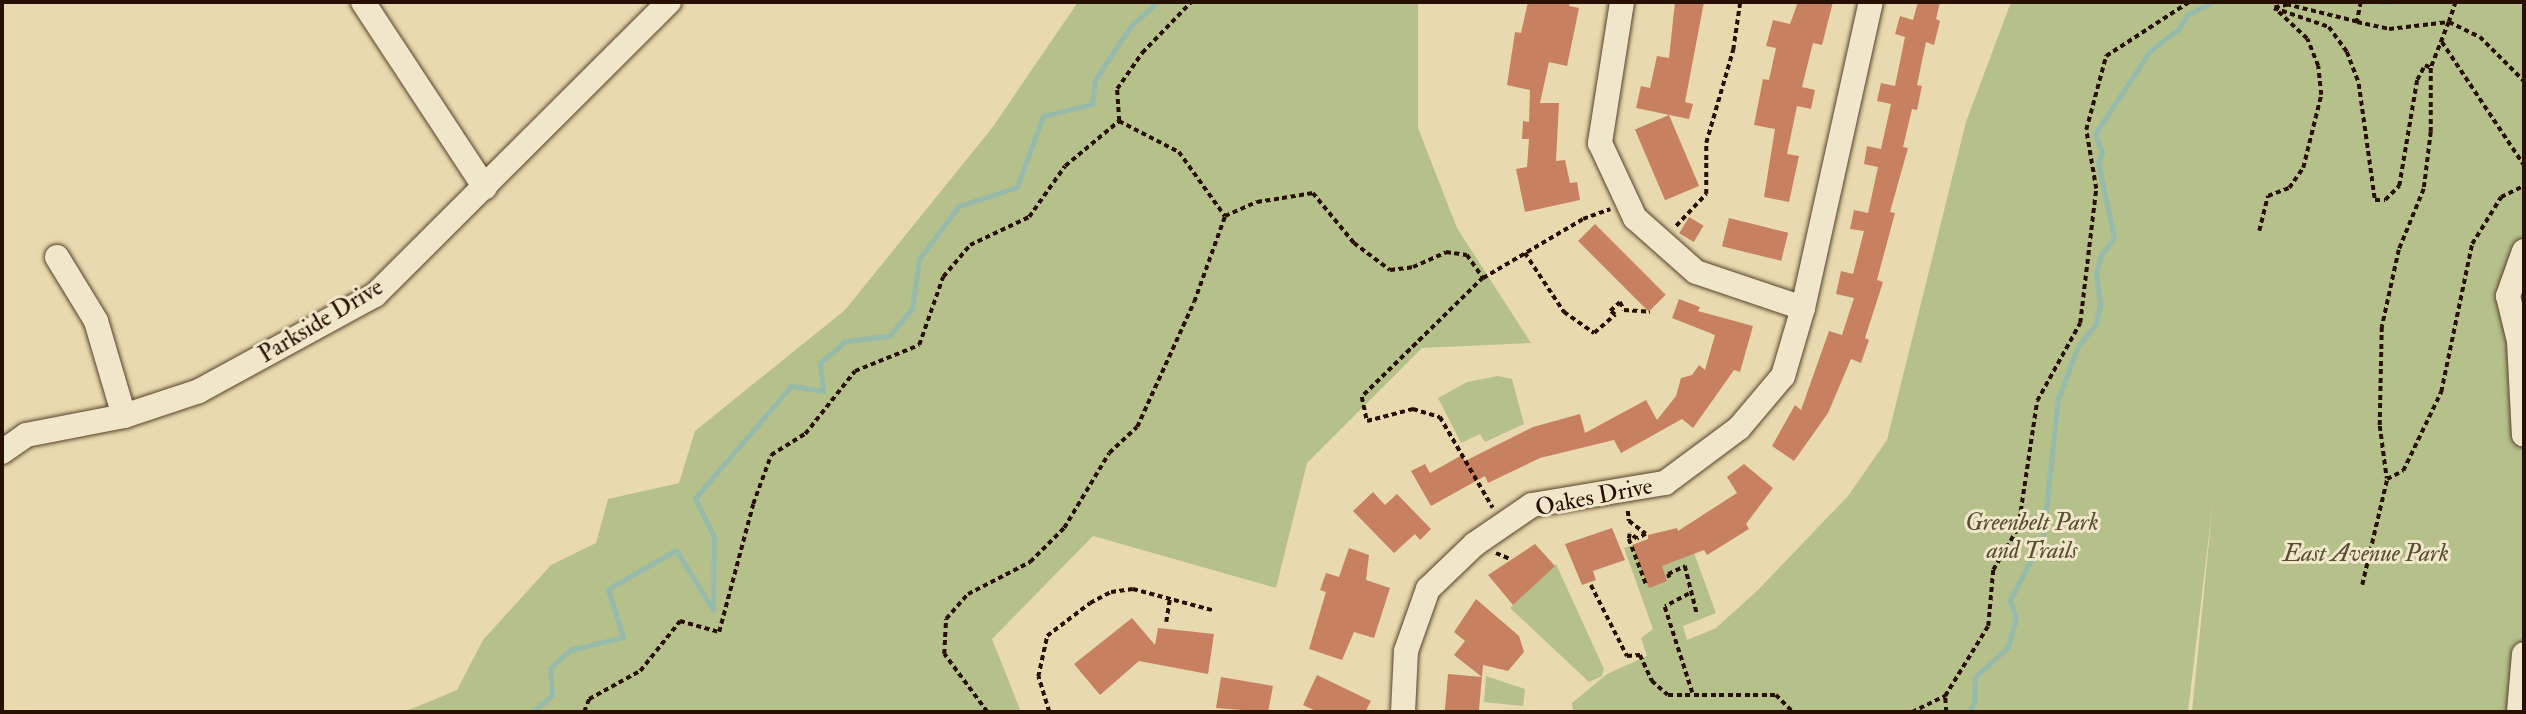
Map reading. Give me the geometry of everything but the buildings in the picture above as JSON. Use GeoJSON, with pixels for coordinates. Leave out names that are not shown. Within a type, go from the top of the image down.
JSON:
{"type":"FeatureCollection","features":[{"type":"Feature","properties":{"kind":"street"},"geometry":{"type":"LineString","coordinates":[[363,2],[485,188]]}},
{"type":"Feature","properties":{"kind":"street","name":"Parkside Drive"},"geometry":{"type":"LineString","coordinates":[[2,452],[26,435],[124,416],[199,391],[375,295],[485,188],[668,2]]}},
{"type":"Feature","properties":{"kind":"street"},"geometry":{"type":"LineString","coordinates":[[1622,2],[1600,143],[1635,218],[1660,243],[1696,272],[1803,308]]}},
{"type":"Feature","properties":{"kind":"street","name":"Oakes Drive"},"geometry":{"type":"LineString","coordinates":[[1403,712],[1406,651],[1428,589],[1502,525],[1532,505],[1665,482],[1740,428],[1783,376],[1803,308],[1871,2]]}},
{"type":"Feature","properties":{"kind":"street"},"geometry":{"type":"LineString","coordinates":[[2524,251],[2508,296],[2521,341],[2524,435]]}},
{"type":"Feature","properties":{"kind":"street"},"geometry":{"type":"LineString","coordinates":[[57,257],[96,321],[124,416]]}},
{"type":"Feature","properties":{"kind":"street"},"geometry":{"type":"LineString","coordinates":[[2519,712],[2524,654]]}},
{"type":"Feature","properties":{"kind":"path"},"geometry":{"type":"LineString","coordinates":[[1119,121],[1117,89],[1142,52],[1191,2]]}},
{"type":"Feature","properties":{"kind":"path"},"geometry":{"type":"LineString","coordinates":[[1660,243],[1706,194],[1706,143],[1733,50],[1740,2]]}},
{"type":"Feature","properties":{"kind":"path"},"geometry":{"type":"LineString","coordinates":[[1912,712],[1945,696],[1987,626],[1993,570],[2018,528],[2037,401],[2080,323],[2096,189],[2086,130],[2106,56],[2189,2]]}},
{"type":"Feature","properties":{"kind":"path"},"geometry":{"type":"LineString","coordinates":[[2357,22],[2361,2]]}},
{"type":"Feature","properties":{"kind":"path"},"geometry":{"type":"LineString","coordinates":[[2362,585],[2387,479],[2379,426],[2382,327],[2399,250],[2424,189],[2431,132],[2431,68],[2456,2]]}},
{"type":"Feature","properties":{"kind":"path"},"geometry":{"type":"LineString","coordinates":[[2274,8],[2288,5],[2389,29],[2449,22],[2480,37],[2524,80]]}},
{"type":"Feature","properties":{"kind":"path"},"geometry":{"type":"LineString","coordinates":[[2274,8],[2329,27],[2347,52],[2360,85],[2375,200],[2385,200],[2399,186],[2417,80],[2425,65],[2431,68]]}},
{"type":"Feature","properties":{"kind":"path"},"geometry":{"type":"LineString","coordinates":[[2259,231],[2268,196],[2290,188],[2303,168],[2321,95],[2318,66],[2307,39],[2274,8]]}},
{"type":"Feature","properties":{"kind":"path"},"geometry":{"type":"LineString","coordinates":[[2442,43],[2524,166]]}},
{"type":"Feature","properties":{"kind":"path"},"geometry":{"type":"LineString","coordinates":[[1119,121],[1179,152],[1225,216]]}},
{"type":"Feature","properties":{"kind":"path"},"geometry":{"type":"LineString","coordinates":[[584,712],[589,699],[639,671],[680,621],[719,632],[753,504],[771,455],[805,434],[855,371],[919,345],[943,277],[970,245],[1028,217],[1065,166],[1119,121]]}},
{"type":"Feature","properties":{"kind":"path"},"geometry":{"type":"LineString","coordinates":[[2387,479],[2403,471],[2441,392],[2472,244],[2501,197],[2524,186]]}},
{"type":"Feature","properties":{"kind":"path"},"geometry":{"type":"LineString","coordinates":[[987,712],[944,654],[946,619],[968,594],[1030,562],[1064,528],[1109,453],[1137,427],[1194,302],[1225,216],[1257,202],[1312,193],[1354,243],[1390,270],[1413,267],[1446,252],[1467,256],[1483,278]]}},
{"type":"Feature","properties":{"kind":"path"},"geometry":{"type":"LineString","coordinates":[[1502,525],[1440,417],[1413,409],[1367,421],[1362,397],[1483,278],[1583,219],[1628,202]]}},
{"type":"Feature","properties":{"kind":"path"},"geometry":{"type":"LineString","coordinates":[[1525,253],[1564,312],[1594,333],[1615,315],[1610,311],[1620,302],[1624,310],[1650,312]]}},
{"type":"Feature","properties":{"kind":"path"},"geometry":{"type":"LineString","coordinates":[[1629,511],[1629,522],[1646,534],[1637,539],[1630,534],[1629,539],[1647,587]]}},
{"type":"Feature","properties":{"kind":"path"},"geometry":{"type":"LineString","coordinates":[[1491,552],[1510,559]]}},
{"type":"Feature","properties":{"kind":"path"},"geometry":{"type":"LineString","coordinates":[[1669,579],[1668,574],[1685,566],[1689,594],[1698,614]]}},
{"type":"Feature","properties":{"kind":"path"},"geometry":{"type":"LineString","coordinates":[[1591,584],[1627,656],[1640,655],[1652,681],[1668,695],[1776,695],[1793,712]]}},
{"type":"Feature","properties":{"kind":"path"},"geometry":{"type":"LineString","coordinates":[[1049,712],[1038,677],[1047,636],[1057,626],[1111,592],[1133,589],[1212,610]]}},
{"type":"Feature","properties":{"kind":"path"},"geometry":{"type":"LineString","coordinates":[[1689,594],[1665,607],[1693,694]]}},
{"type":"Feature","properties":{"kind":"path"},"geometry":{"type":"LineString","coordinates":[[1166,622],[1170,597]]}},
{"type":"Feature","properties":{"kind":"path"},"geometry":{"type":"LineString","coordinates":[[1945,696],[1946,712]]}},
{"type":"Feature","properties":{"kind":"green space"},"geometry":{"type":"Polygon","coordinates":[[[1078,2],[1418,2],[1418,128],[1457,228],[1531,343],[1422,348],[1307,463],[1276,588],[1093,536],[992,639],[1021,712],[404,712],[457,690],[483,640],[551,565],[596,543],[608,499],[679,483],[695,431],[845,310],[992,128],[1078,2]]]}},
{"type":"Feature","properties":{"kind":"green space"},"geometry":{"type":"Polygon","coordinates":[[[2011,2],[2524,2],[2524,712],[2192,712],[2213,501],[2188,712],[1573,712],[1572,703],[1607,674],[1647,656],[1641,638],[1653,629],[1624,548],[1636,544],[1649,588],[1662,566],[1694,553],[1716,613],[1683,626],[1687,640],[1716,628],[1758,590],[1848,496],[1887,440],[1966,122],[2011,2]]]}},
{"type":"Feature","properties":{"kind":"green space"},"geometry":{"type":"Polygon","coordinates":[[[1498,376],[1512,379],[1524,424],[1485,442],[1480,434],[1461,443],[1438,398],[1467,382],[1498,376]]]}},
{"type":"Feature","properties":{"kind":"green space"},"geometry":{"type":"Polygon","coordinates":[[[1556,564],[1604,669],[1602,676],[1589,682],[1510,608],[1556,564]]]}},
{"type":"Feature","properties":{"kind":"green space"},"geometry":{"type":"Polygon","coordinates":[[[1486,676],[1525,689],[1523,706],[1484,702],[1486,676]]]}},
{"type":"Feature","properties":{"kind":"waterway"},"geometry":{"type":"LineString","coordinates":[[532,712],[552,695],[550,668],[570,650],[623,637],[608,589],[676,550],[713,610],[714,537],[695,498],[791,386],[823,391],[820,363],[845,341],[889,336],[912,309],[919,259],[959,206],[1017,187],[1043,116],[1092,104],[1095,80],[1130,27],[1157,2]]}},
{"type":"Feature","properties":{"kind":"waterway"},"geometry":{"type":"LineString","coordinates":[[1968,712],[1974,703],[1975,677],[2008,647],[2016,618],[2010,600],[2043,537],[2058,399],[2078,346],[2096,324],[2100,305],[2096,273],[2101,255],[2114,238],[2098,162],[2102,152],[2095,134],[2150,51],[2179,28],[2187,15],[2213,2]]}},
{"type":"Feature","properties":{"kind":"waterway"},"geometry":{"type":"LineString","coordinates":[[2381,2],[2389,2]]}},
{"type":"Feature","properties":{"kind":"park label","name":"Greenbelt Park and Trails"},"geometry":{"type":"Point","coordinates":[2032,537]}},
{"type":"Feature","properties":{"kind":"park label","name":"East Avenue Park"},"geometry":{"type":"Point","coordinates":[2366,554]}}]}
